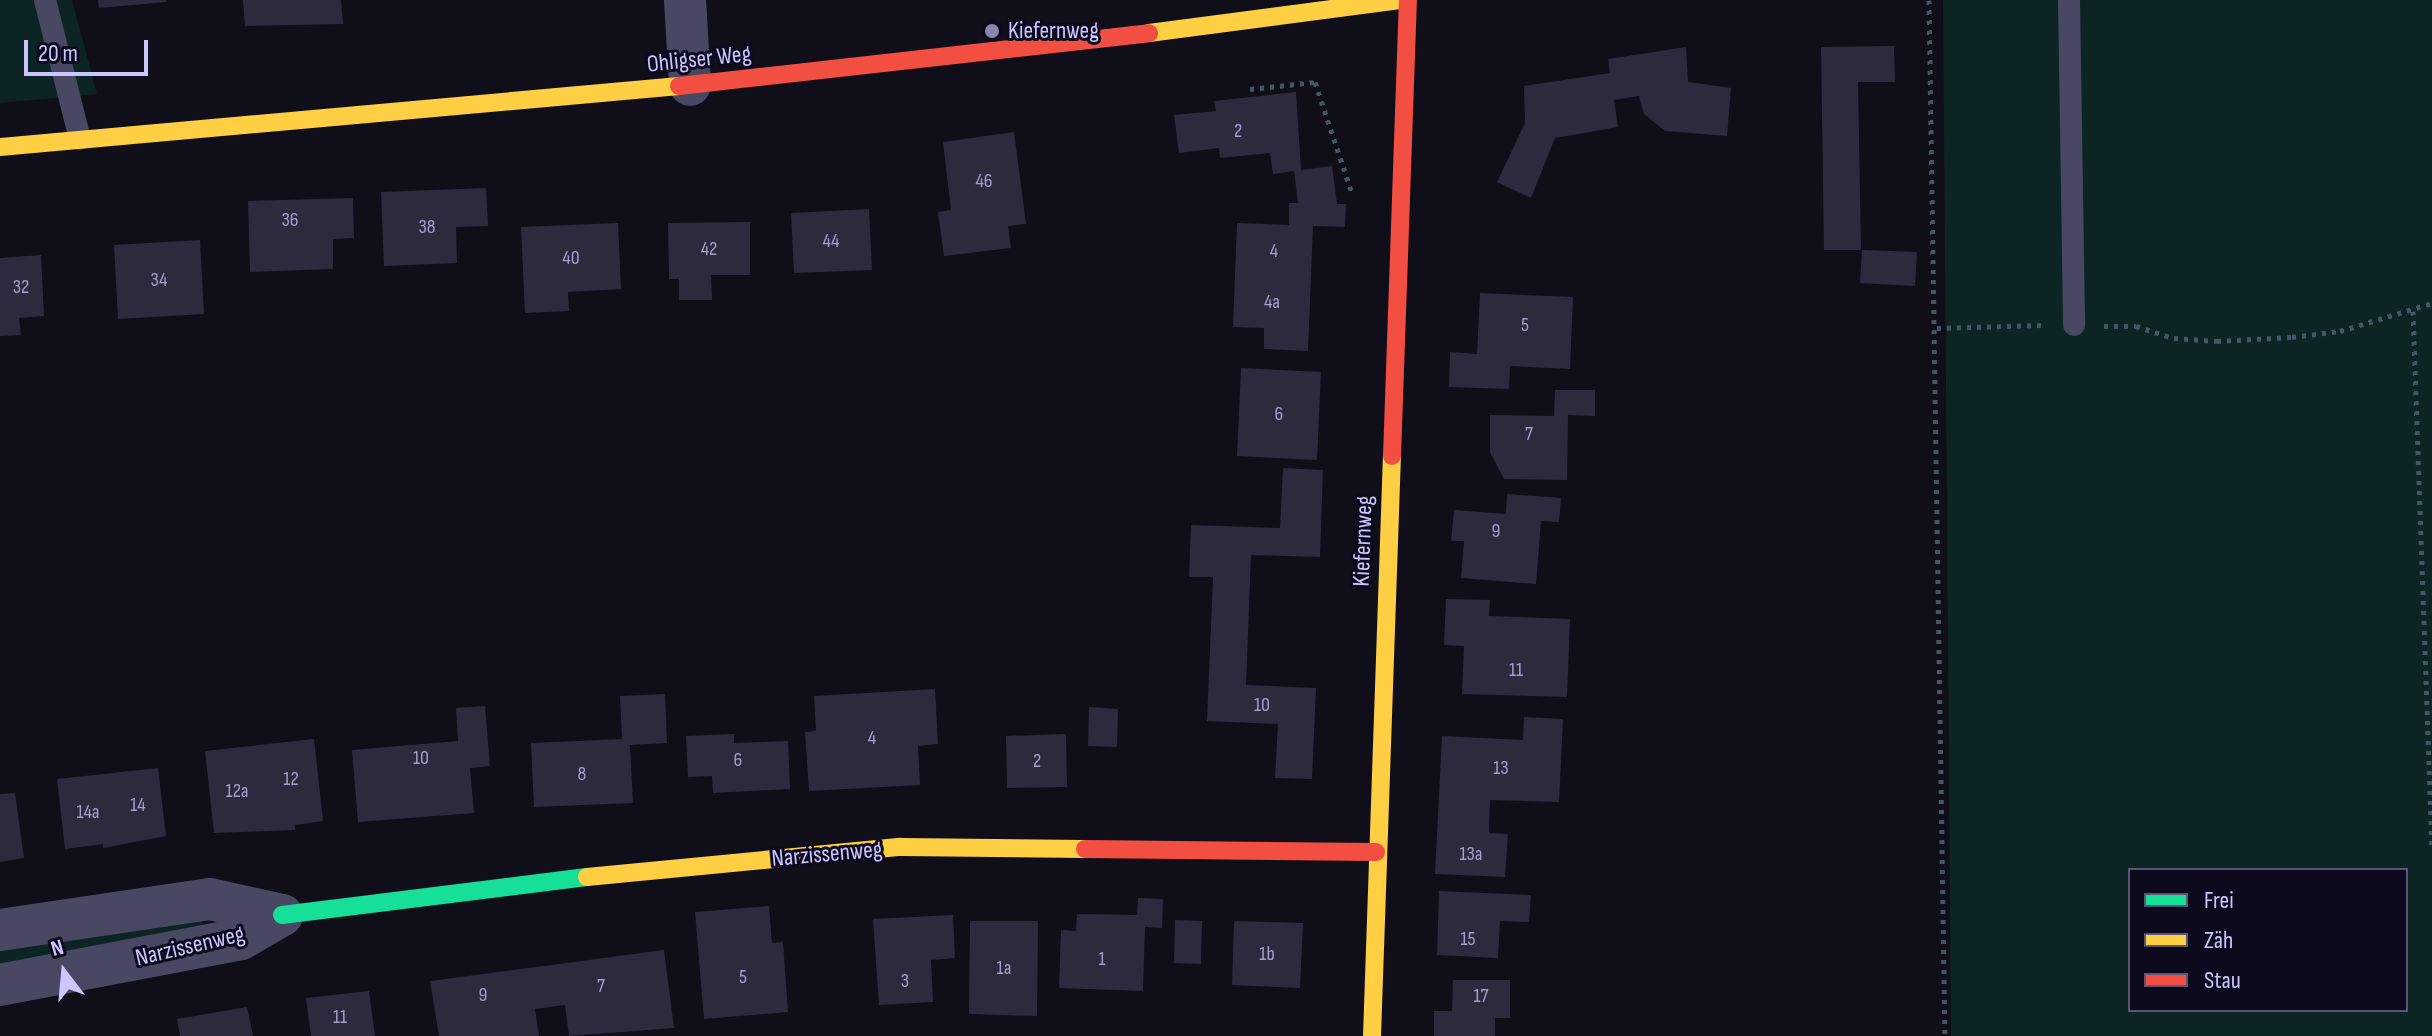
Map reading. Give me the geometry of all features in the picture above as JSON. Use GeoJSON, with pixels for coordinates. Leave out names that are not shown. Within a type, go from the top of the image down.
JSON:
{"type":"FeatureCollection","features":[{"type":"Feature","properties":{"kind":"street"},"geometry":{"type":"LineString","coordinates":[[685,0],[690,85]]}},
{"type":"Feature","properties":{"kind":"street","name":"Ohligser Weg"},"geometry":{"type":"LineString","coordinates":[[0,147],[690,85],[994,53],[1400,0]]}},
{"type":"Feature","properties":{"kind":"street","name":"Kiefernweg"},"geometry":{"type":"LineString","coordinates":[[1372,1036],[1408,0]]}},
{"type":"Feature","properties":{"kind":"street","name":"Narzissenweg"},"geometry":{"type":"LineString","coordinates":[[0,930],[210,899],[282,915],[518,883],[901,847],[1376,852]]}},
{"type":"Feature","properties":{"kind":"street","name":"Narzissenweg"},"geometry":{"type":"LineString","coordinates":[[0,985],[241,939],[282,915]]}},
{"type":"Feature","properties":{"kind":"lane"},"geometry":{"type":"LineString","coordinates":[[45,0],[80,139]]}},
{"type":"Feature","properties":{"kind":"lane"},"geometry":{"type":"LineString","coordinates":[[2069,0],[2074,325]]}},
{"type":"Feature","properties":{"kind":"path"},"geometry":{"type":"LineString","coordinates":[[1929,0],[1937,328],[1945,1036]]}},
{"type":"Feature","properties":{"kind":"path"},"geometry":{"type":"LineString","coordinates":[[1250,89],[1315,82],[1352,193]]}},
{"type":"Feature","properties":{"kind":"path"},"geometry":{"type":"LineString","coordinates":[[1937,328],[2074,325],[2131,328],[2217,341],[2292,337],[2413,311],[2432,303]]}},
{"type":"Feature","properties":{"kind":"path"},"geometry":{"type":"LineString","coordinates":[[2413,311],[2432,849]]}},
{"type":"Feature","properties":{"kind":"green space"},"geometry":{"type":"Polygon","coordinates":[[[0,0],[72,0],[97,94],[0,103],[0,0]]]}},
{"type":"Feature","properties":{"kind":"green space"},"geometry":{"type":"Polygon","coordinates":[[[1943,0],[2432,0],[2432,1036],[1951,1036],[1943,0]]]}},
{"type":"Feature","properties":{"kind":"green space"},"geometry":{"type":"Polygon","coordinates":[[[202,920],[203,929],[0,971],[0,948],[202,920]]]}},
{"type":"Feature","properties":{"kind":"building"},"geometry":{"type":"Polygon","coordinates":[[[98,0],[166,0],[166,2],[99,8],[98,0]]]}},
{"type":"Feature","properties":{"kind":"building"},"geometry":{"type":"Polygon","coordinates":[[[243,0],[341,0],[343,24],[245,26],[243,0]]]}},
{"type":"Feature","properties":{"kind":"building"},"geometry":{"type":"Polygon","coordinates":[[[1894,46],[1895,82],[1858,82],[1861,250],[1824,250],[1821,47],[1894,46]]]}},
{"type":"Feature","properties":{"kind":"building"},"geometry":{"type":"Polygon","coordinates":[[[1686,47],[1688,82],[1731,88],[1727,136],[1665,131],[1644,114],[1639,96],[1614,100],[1618,127],[1555,138],[1531,198],[1497,182],[1525,123],[1524,86],[1610,73],[1608,59],[1686,47]]]}},
{"type":"Feature","properties":{"kind":"building"},"geometry":{"type":"Polygon","coordinates":[[[1296,92],[1301,170],[1332,166],[1337,204],[1346,204],[1345,227],[1313,226],[1308,351],[1264,349],[1264,328],[1233,327],[1237,223],[1289,225],[1289,203],[1298,203],[1294,171],[1273,174],[1270,153],[1220,158],[1219,148],[1179,153],[1174,115],[1216,111],[1214,101],[1296,92]]]}},
{"type":"Feature","properties":{"kind":"building"},"geometry":{"type":"Polygon","coordinates":[[[1014,132],[1026,224],[1008,226],[1011,248],[944,256],[938,212],[951,210],[943,142],[1014,132]]]}},
{"type":"Feature","properties":{"kind":"building"},"geometry":{"type":"Polygon","coordinates":[[[486,188],[488,226],[456,227],[457,263],[384,266],[381,192],[486,188]]]}},
{"type":"Feature","properties":{"kind":"building"},"geometry":{"type":"Polygon","coordinates":[[[353,198],[354,238],[333,239],[333,269],[250,272],[248,201],[353,198]]]}},
{"type":"Feature","properties":{"kind":"building"},"geometry":{"type":"Polygon","coordinates":[[[869,209],[872,270],[794,273],[791,213],[869,209]]]}},
{"type":"Feature","properties":{"kind":"building"},"geometry":{"type":"Polygon","coordinates":[[[750,222],[750,275],[711,275],[712,300],[679,300],[679,279],[669,279],[668,223],[750,222]]]}},
{"type":"Feature","properties":{"kind":"building"},"geometry":{"type":"Polygon","coordinates":[[[618,223],[621,289],[568,292],[569,311],[525,313],[521,227],[618,223]]]}},
{"type":"Feature","properties":{"kind":"building"},"geometry":{"type":"Polygon","coordinates":[[[200,240],[204,314],[118,319],[114,245],[200,240]]]}},
{"type":"Feature","properties":{"kind":"building"},"geometry":{"type":"Polygon","coordinates":[[[1862,250],[1917,252],[1915,286],[1860,283],[1862,250]]]}},
{"type":"Feature","properties":{"kind":"building"},"geometry":{"type":"Polygon","coordinates":[[[41,255],[44,316],[19,318],[21,335],[0,336],[0,258],[41,255]]]}},
{"type":"Feature","properties":{"kind":"building"},"geometry":{"type":"Polygon","coordinates":[[[1480,293],[1573,297],[1570,369],[1510,366],[1509,389],[1449,387],[1450,352],[1477,354],[1480,293]]]}},
{"type":"Feature","properties":{"kind":"building"},"geometry":{"type":"Polygon","coordinates":[[[1241,368],[1321,372],[1317,460],[1237,456],[1241,368]]]}},
{"type":"Feature","properties":{"kind":"building"},"geometry":{"type":"Polygon","coordinates":[[[1555,390],[1595,390],[1595,416],[1568,415],[1567,480],[1504,479],[1490,452],[1490,415],[1554,416],[1555,390]]]}},
{"type":"Feature","properties":{"kind":"building"},"geometry":{"type":"Polygon","coordinates":[[[1283,468],[1323,470],[1320,557],[1251,555],[1246,685],[1316,688],[1312,779],[1275,778],[1278,724],[1207,721],[1213,577],[1189,577],[1191,525],[1280,528],[1283,468]]]}},
{"type":"Feature","properties":{"kind":"building"},"geometry":{"type":"Polygon","coordinates":[[[1507,494],[1561,498],[1559,522],[1541,521],[1536,584],[1461,578],[1464,541],[1451,541],[1454,510],[1506,514],[1507,494]]]}},
{"type":"Feature","properties":{"kind":"building"},"geometry":{"type":"Polygon","coordinates":[[[1446,599],[1490,600],[1489,616],[1570,619],[1567,697],[1462,694],[1464,646],[1444,645],[1446,599]]]}},
{"type":"Feature","properties":{"kind":"building"},"geometry":{"type":"Polygon","coordinates":[[[935,689],[938,744],[918,746],[920,785],[809,791],[805,732],[816,731],[814,696],[935,689]]]}},
{"type":"Feature","properties":{"kind":"building"},"geometry":{"type":"Polygon","coordinates":[[[665,694],[667,743],[630,745],[633,803],[534,807],[531,743],[622,739],[620,696],[665,694]]]}},
{"type":"Feature","properties":{"kind":"building"},"geometry":{"type":"Polygon","coordinates":[[[485,706],[490,766],[470,768],[474,813],[358,822],[352,750],[458,741],[456,708],[485,706]]]}},
{"type":"Feature","properties":{"kind":"building"},"geometry":{"type":"Polygon","coordinates":[[[1089,707],[1118,709],[1117,747],[1088,746],[1089,707]]]}},
{"type":"Feature","properties":{"kind":"building"},"geometry":{"type":"Polygon","coordinates":[[[1524,717],[1563,719],[1559,802],[1490,800],[1489,833],[1508,834],[1505,877],[1435,874],[1442,736],[1523,740],[1524,717]]]}},
{"type":"Feature","properties":{"kind":"building"},"geometry":{"type":"Polygon","coordinates":[[[734,734],[734,743],[788,741],[790,789],[713,793],[712,776],[688,777],[686,736],[734,734]]]}},
{"type":"Feature","properties":{"kind":"building"},"geometry":{"type":"Polygon","coordinates":[[[1066,734],[1067,787],[1007,788],[1006,736],[1066,734]]]}},
{"type":"Feature","properties":{"kind":"building"},"geometry":{"type":"Polygon","coordinates":[[[314,739],[323,821],[295,825],[295,830],[214,833],[205,751],[314,739]]]}},
{"type":"Feature","properties":{"kind":"building"},"geometry":{"type":"Polygon","coordinates":[[[158,768],[166,836],[103,848],[103,844],[65,849],[57,779],[158,768]]]}},
{"type":"Feature","properties":{"kind":"building"},"geometry":{"type":"Polygon","coordinates":[[[15,793],[24,858],[0,862],[0,794],[15,793]]]}},
{"type":"Feature","properties":{"kind":"building"},"geometry":{"type":"Polygon","coordinates":[[[1439,891],[1531,895],[1529,922],[1500,921],[1498,958],[1437,955],[1439,891]]]}},
{"type":"Feature","properties":{"kind":"building"},"geometry":{"type":"Polygon","coordinates":[[[1138,898],[1163,899],[1162,928],[1145,927],[1143,991],[1059,988],[1061,930],[1076,931],[1077,914],[1137,915],[1138,898]]]}},
{"type":"Feature","properties":{"kind":"building"},"geometry":{"type":"Polygon","coordinates":[[[769,906],[772,943],[783,942],[788,1012],[704,1019],[695,912],[769,906]]]}},
{"type":"Feature","properties":{"kind":"building"},"geometry":{"type":"Polygon","coordinates":[[[953,915],[955,958],[931,960],[933,1002],[879,1005],[873,919],[953,915]]]}},
{"type":"Feature","properties":{"kind":"building"},"geometry":{"type":"Polygon","coordinates":[[[1175,920],[1202,921],[1201,964],[1174,963],[1175,920]]]}},
{"type":"Feature","properties":{"kind":"building"},"geometry":{"type":"Polygon","coordinates":[[[970,921],[1038,921],[1037,1016],[969,1014],[970,921]]]}},
{"type":"Feature","properties":{"kind":"building"},"geometry":{"type":"Polygon","coordinates":[[[1234,921],[1303,923],[1300,988],[1232,985],[1234,921]]]}},
{"type":"Feature","properties":{"kind":"building"},"geometry":{"type":"Polygon","coordinates":[[[664,950],[674,1028],[569,1036],[565,1005],[535,1009],[539,1036],[439,1036],[430,981],[664,950]]]}},
{"type":"Feature","properties":{"kind":"building"},"geometry":{"type":"Polygon","coordinates":[[[1453,980],[1510,980],[1510,1018],[1495,1018],[1495,1036],[1434,1036],[1434,1011],[1452,1011],[1453,980]]]}},
{"type":"Feature","properties":{"kind":"building"},"geometry":{"type":"Polygon","coordinates":[[[369,991],[375,1036],[311,1036],[306,998],[369,991]]]}},
{"type":"Feature","properties":{"kind":"building"},"geometry":{"type":"Polygon","coordinates":[[[247,1007],[253,1036],[180,1036],[177,1019],[247,1007]]]}},
{"type":"Feature","properties":{"kind":"traffic: fast"},"geometry":{"type":"LineString","coordinates":[[282,915],[587,877]]}},
{"type":"Feature","properties":{"kind":"traffic: slow"},"geometry":{"type":"LineString","coordinates":[[1149,33],[1400,0]]}},
{"type":"Feature","properties":{"kind":"traffic: slow"},"geometry":{"type":"LineString","coordinates":[[0,147],[679,86]]}},
{"type":"Feature","properties":{"kind":"traffic: slow"},"geometry":{"type":"LineString","coordinates":[[1372,1036],[1392,456]]}},
{"type":"Feature","properties":{"kind":"traffic: slow"},"geometry":{"type":"LineString","coordinates":[[587,877],[901,847],[1085,849]]}},
{"type":"Feature","properties":{"kind":"traffic: jam"},"geometry":{"type":"LineString","coordinates":[[1392,456],[1408,0]]}},
{"type":"Feature","properties":{"kind":"traffic: jam"},"geometry":{"type":"LineString","coordinates":[[679,86],[1149,33]]}},
{"type":"Feature","properties":{"kind":"traffic: jam"},"geometry":{"type":"LineString","coordinates":[[1085,849],[1376,852]]}},
{"type":"Feature","properties":{"kind":"place","name":"Kiefernweg"},"geometry":{"type":"Point","coordinates":[992,31]}}]}
